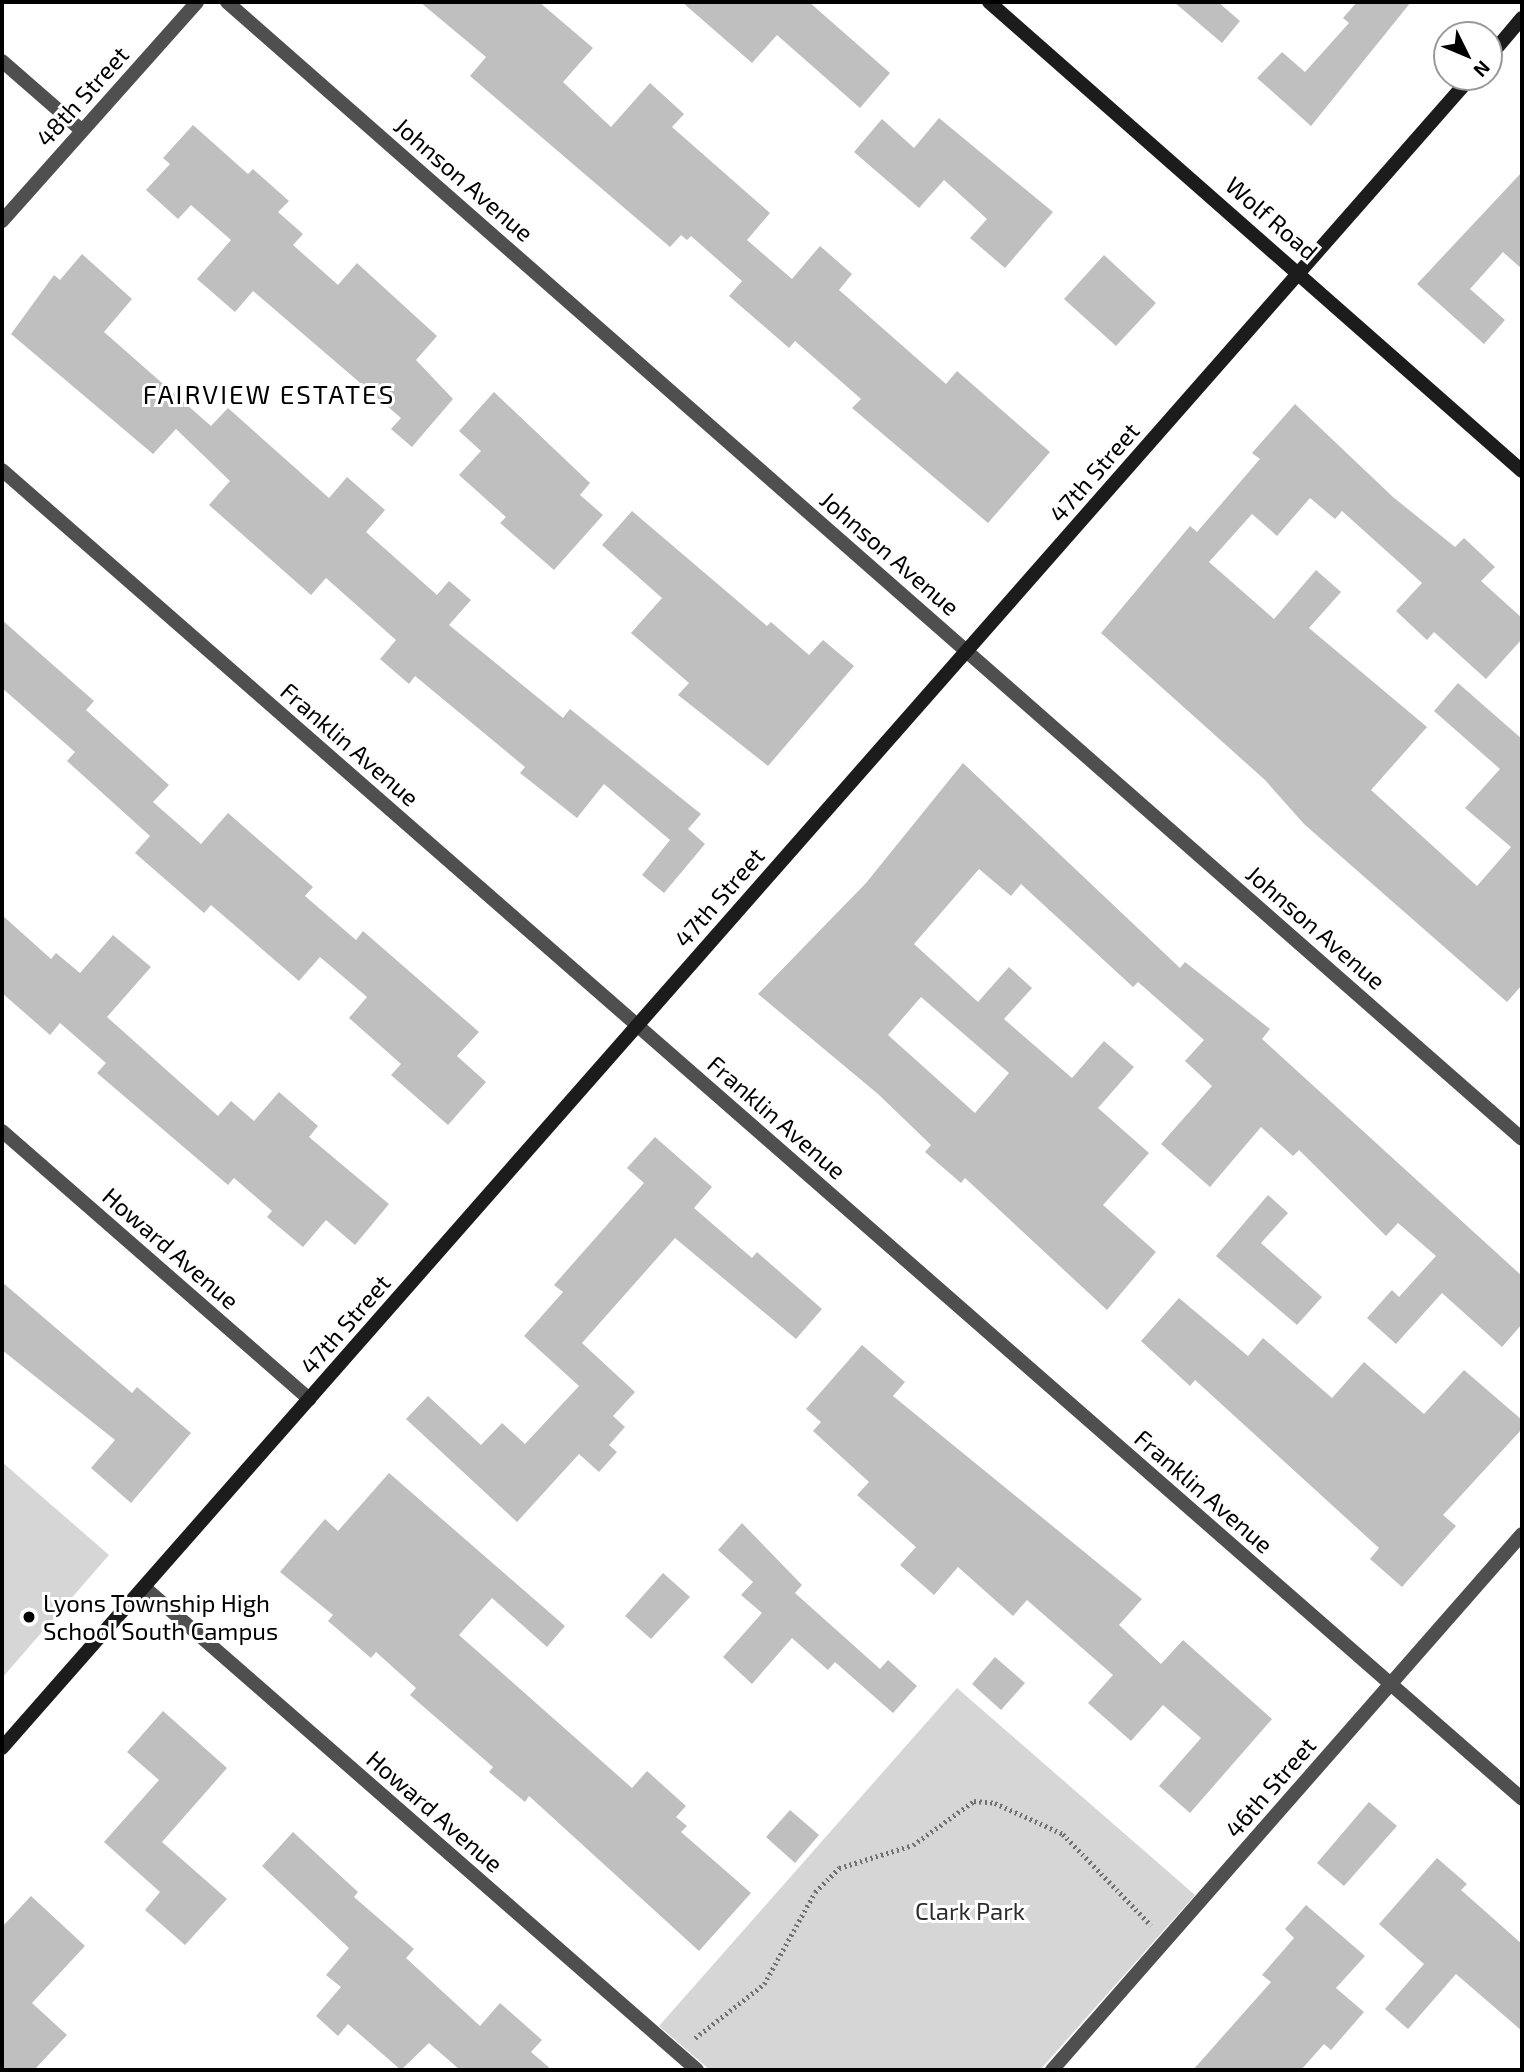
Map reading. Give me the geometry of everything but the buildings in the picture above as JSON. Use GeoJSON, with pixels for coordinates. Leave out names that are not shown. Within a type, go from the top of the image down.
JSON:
{"type":"FeatureCollection","features":[{"type":"Feature","properties":{"kind":"main road","name":"Wolf Road"},"geometry":{"type":"LineString","coordinates":[[989,2],[1301,272],[1522,471]]}},
{"type":"Feature","properties":{"kind":"main road"},"geometry":{"type":"LineString","coordinates":[[1503,40],[1522,18]]}},
{"type":"Feature","properties":{"kind":"main road","name":"47th Street"},"geometry":{"type":"LineString","coordinates":[[2,1748],[1459,91]]}},
{"type":"Feature","properties":{"kind":"street","name":"48th Street"},"geometry":{"type":"LineString","coordinates":[[2,221],[197,2]]}},
{"type":"Feature","properties":{"kind":"street","name":"Johnson Avenue"},"geometry":{"type":"LineString","coordinates":[[227,2],[1522,1139]]}},
{"type":"Feature","properties":{"kind":"street"},"geometry":{"type":"LineString","coordinates":[[2,61],[81,130]]}},
{"type":"Feature","properties":{"kind":"street","name":"Franklin Avenue"},"geometry":{"type":"LineString","coordinates":[[2,470],[1522,1799]]}},
{"type":"Feature","properties":{"kind":"street","name":"Howard Avenue"},"geometry":{"type":"LineString","coordinates":[[2,1131],[309,1399]]}},
{"type":"Feature","properties":{"kind":"street","name":"46th Street"},"geometry":{"type":"LineString","coordinates":[[1052,2070],[1522,1534]]}},
{"type":"Feature","properties":{"kind":"street","name":"Howard Avenue"},"geometry":{"type":"LineString","coordinates":[[144,1587],[697,2070]]}},
{"type":"Feature","properties":{"kind":"path"},"geometry":{"type":"LineString","coordinates":[[676,2052],[764,1984],[815,1892],[839,1868],[913,1844],[974,1801],[995,1803],[1071,1840],[1106,1884],[1167,1939]]}},
{"type":"Feature","properties":{"kind":"green space","name":"Lyons Township High School South Campus"},"geometry":{"type":"Polygon","coordinates":[[[2,1462],[109,1555],[2,1678],[2,1462]]]}},
{"type":"Feature","properties":{"kind":"green space","name":"Clark Park"},"geometry":{"type":"Polygon","coordinates":[[[957,1688],[1195,1895],[1040,2070],[710,2070],[659,2026],[957,1688]]]}},
{"type":"Feature","properties":{"kind":"place","name":"Lyons Township High School South Campus"},"geometry":{"type":"Point","coordinates":[29,1617]}},
{"type":"Feature","properties":{"kind":"district","name":"FAIRVIEW ESTATES"},"geometry":{"type":"Point","coordinates":[269,394]}}]}
